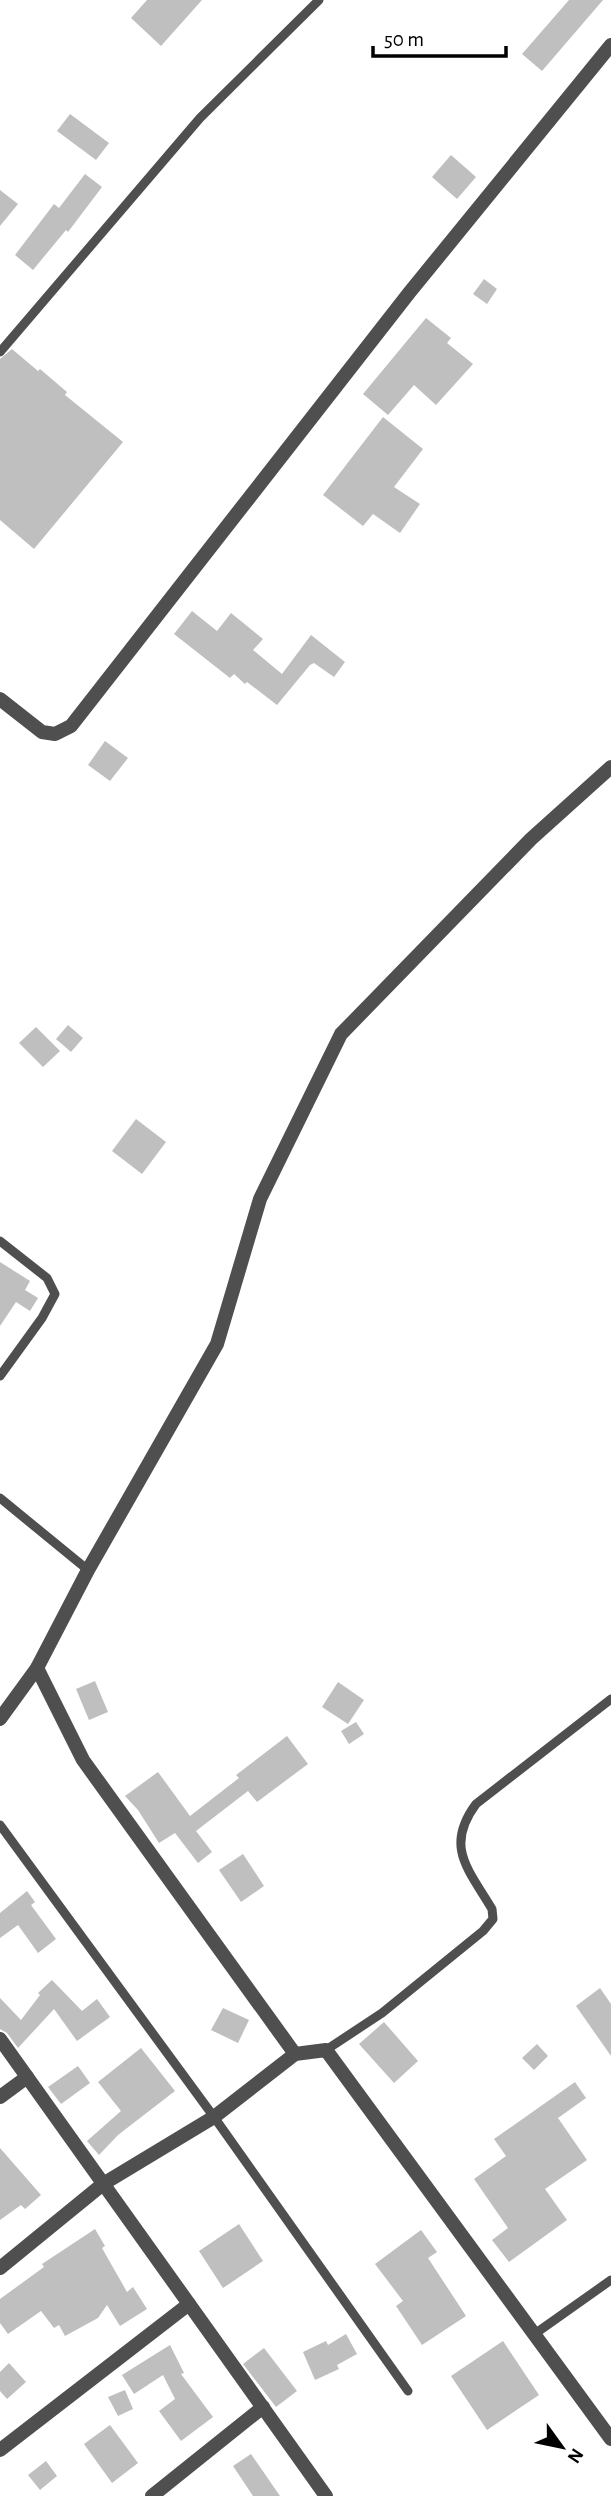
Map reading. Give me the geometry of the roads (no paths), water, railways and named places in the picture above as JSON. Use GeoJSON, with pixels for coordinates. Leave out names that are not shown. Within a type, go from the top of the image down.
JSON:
{"type":"FeatureCollection","features":[{"type":"Feature","properties":{"kind":"street"},"geometry":{"type":"LineString","coordinates":[[0,699],[42,732],[55,734],[71,726],[409,293],[611,46]]}},
{"type":"Feature","properties":{"kind":"street"},"geometry":{"type":"LineString","coordinates":[[0,1719],[37,1668],[88,1570],[217,1344],[260,1199],[341,1034],[531,839],[611,767]]}},
{"type":"Feature","properties":{"kind":"street"},"geometry":{"type":"LineString","coordinates":[[37,1668],[83,1760],[295,2054]]}},
{"type":"Feature","properties":{"kind":"street"},"geometry":{"type":"LineString","coordinates":[[0,2039],[326,2496]]}},
{"type":"Feature","properties":{"kind":"street"},"geometry":{"type":"LineString","coordinates":[[0,2268],[103,2184],[214,2117],[295,2054],[326,2050],[536,2333],[611,2439]]}},
{"type":"Feature","properties":{"kind":"street"},"geometry":{"type":"LineString","coordinates":[[0,2097],[27,2077]]}},
{"type":"Feature","properties":{"kind":"street"},"geometry":{"type":"LineString","coordinates":[[0,2449],[189,2304]]}},
{"type":"Feature","properties":{"kind":"street"},"geometry":{"type":"LineString","coordinates":[[152,2496],[262,2407]]}},
{"type":"Feature","properties":{"kind":"lane"},"geometry":{"type":"LineString","coordinates":[[0,352],[200,118],[319,0]]}},
{"type":"Feature","properties":{"kind":"lane"},"geometry":{"type":"LineString","coordinates":[[0,1241],[47,1278],[55,1294],[42,1318],[0,1376]]}},
{"type":"Feature","properties":{"kind":"lane"},"geometry":{"type":"LineString","coordinates":[[0,1498],[88,1570]]}},
{"type":"Feature","properties":{"kind":"lane"},"geometry":{"type":"LineString","coordinates":[[326,2050],[382,2013],[483,1931],[493,1919],[492,1909],[461,1856],[461,1828],[466,1817],[476,1804],[611,1699]]}},
{"type":"Feature","properties":{"kind":"lane"},"geometry":{"type":"LineString","coordinates":[[0,1825],[214,2117],[408,2391]]}},
{"type":"Feature","properties":{"kind":"lane"},"geometry":{"type":"LineString","coordinates":[[536,2333],[611,2280]]}}]}
